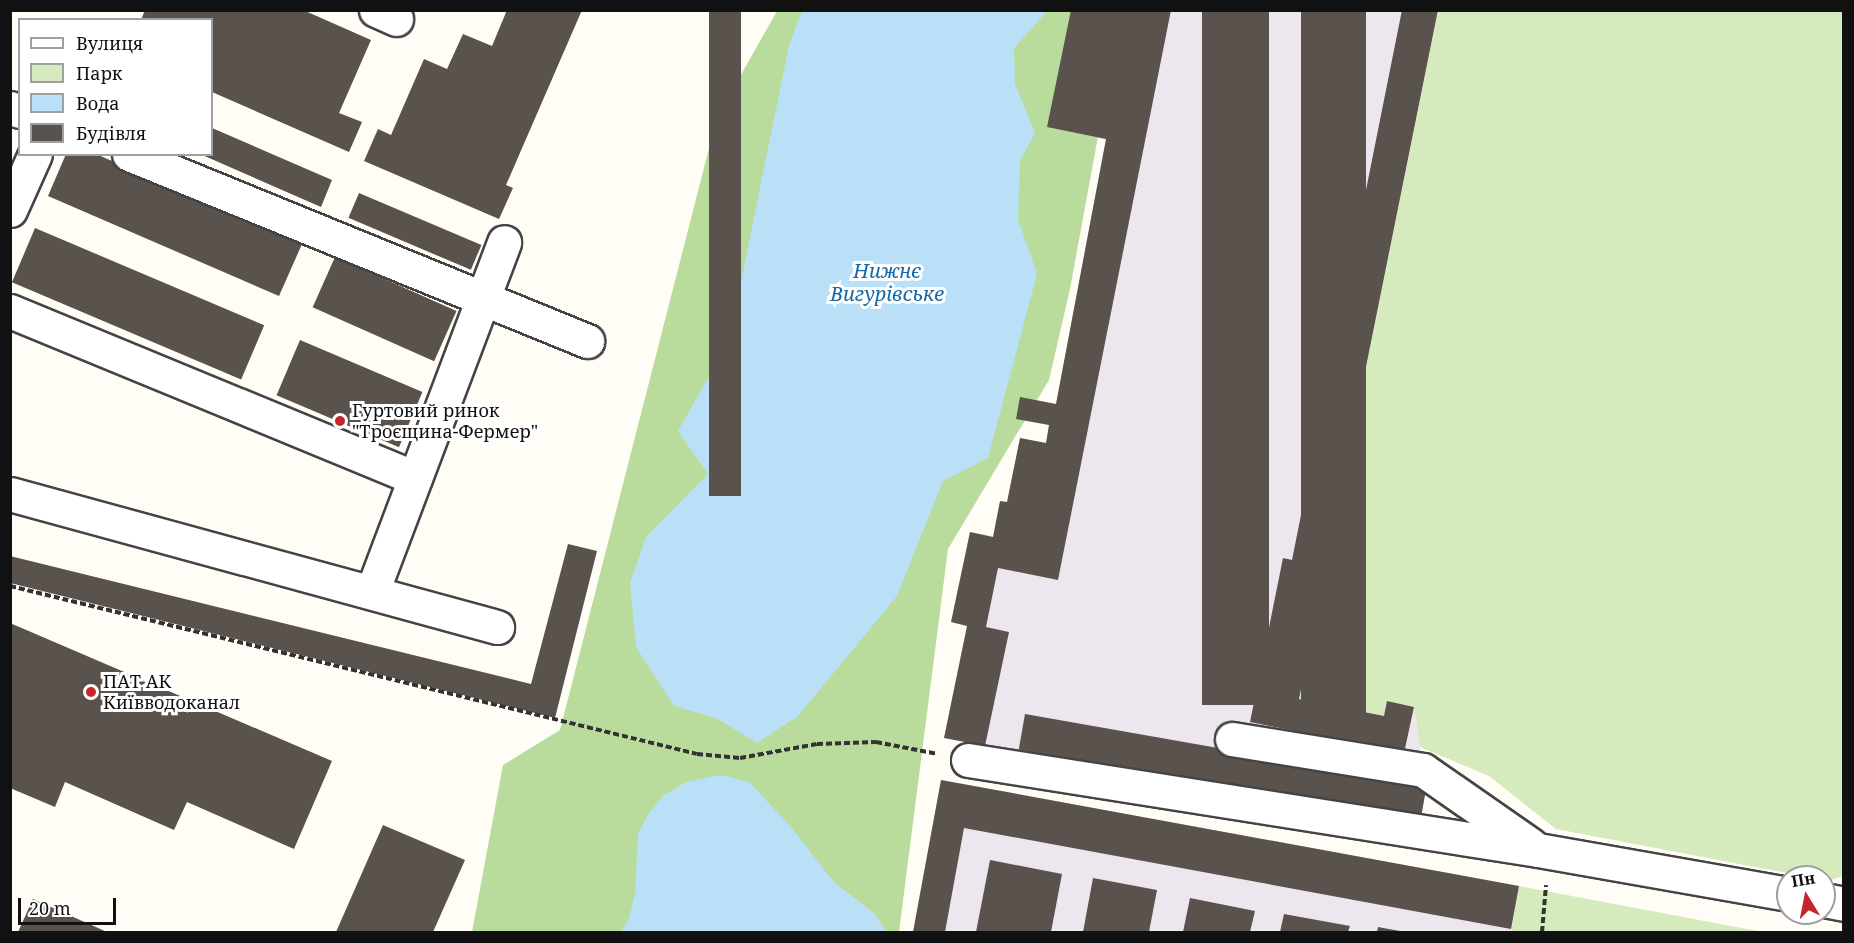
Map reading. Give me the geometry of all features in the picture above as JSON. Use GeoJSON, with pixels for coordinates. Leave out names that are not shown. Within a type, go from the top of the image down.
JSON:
{"type":"FeatureCollection","features":[{"type":"Feature","properties":{"kind":"lane"},"geometry":{"type":"LineString","coordinates":[[10,210],[34,156]]}},
{"type":"Feature","properties":{"kind":"lane"},"geometry":{"type":"LineString","coordinates":[[134,156],[587,341]]}},
{"type":"Feature","properties":{"kind":"lane"},"geometry":{"type":"LineString","coordinates":[[372,592],[504,242]]}},
{"type":"Feature","properties":{"kind":"lane"},"geometry":{"type":"LineString","coordinates":[[10,311],[415,478]]}},
{"type":"Feature","properties":{"kind":"lane"},"geometry":{"type":"LineString","coordinates":[[10,494],[496,627]]}},
{"type":"Feature","properties":{"kind":"lane"},"geometry":{"type":"LineString","coordinates":[[1232,739],[1423,770],[1544,850]]}},
{"type":"Feature","properties":{"kind":"lane"},"geometry":{"type":"LineString","coordinates":[[968,760],[1544,850],[1776,892]]}},
{"type":"Feature","properties":{"kind":"path"},"geometry":{"type":"LineString","coordinates":[[10,586],[697,754],[740,758],[817,744],[876,742],[968,760]]}},
{"type":"Feature","properties":{"kind":"path"},"geometry":{"type":"LineString","coordinates":[[1542,933],[1544,850]]}},
{"type":"Feature","properties":{"kind":"shaded area"},"geometry":{"type":"Polygon","coordinates":[[[1071,11],[1438,11],[1299,699],[1383,716],[1387,701],[1414,707],[1426,787],[1420,822],[944,738],[967,626],[951,622],[970,532],[993,536],[1000,501],[1007,502],[1020,438],[1046,443],[1049,425],[1016,419],[1056,404],[1106,140],[1047,127],[1071,11]]]}},
{"type":"Feature","properties":{"kind":"shaded area"},"geometry":{"type":"Polygon","coordinates":[[[941,780],[1519,886],[1511,932],[913,932],[941,780]]]}},
{"type":"Feature","properties":{"kind":"green space"},"geometry":{"type":"Polygon","coordinates":[[[777,11],[1121,11],[1070,289],[1049,380],[948,549],[899,932],[472,932],[503,765],[560,730],[717,117],[777,11]]]}},
{"type":"Feature","properties":{"kind":"green space"},"geometry":{"type":"Polygon","coordinates":[[[1438,11],[1843,11],[1843,876],[1836,878],[1836,865],[1776,865],[1776,871],[1556,829],[1489,776],[1420,747],[1414,707],[1387,701],[1384,716],[1299,699],[1438,11]]]}},
{"type":"Feature","properties":{"kind":"green space"},"geometry":{"type":"Polygon","coordinates":[[[1519,886],[1763,932],[1511,932],[1519,886]]]}},
{"type":"Feature","properties":{"kind":"water","name":"Нижнє Вигурівське"},"geometry":{"type":"Polygon","coordinates":[[[802,11],[1047,11],[1014,48],[1015,84],[1035,133],[1020,161],[1018,219],[1037,274],[988,458],[943,481],[897,596],[798,716],[757,743],[716,718],[674,706],[636,647],[630,583],[646,537],[708,474],[678,431],[729,341],[789,45],[802,11]]]}},
{"type":"Feature","properties":{"kind":"water"},"geometry":{"type":"Polygon","coordinates":[[[721,775],[749,782],[791,827],[833,881],[875,914],[886,932],[621,932],[628,921],[635,895],[638,834],[647,816],[663,796],[686,782],[721,775]]]}},
{"type":"Feature","properties":{"kind":"building"},"geometry":{"type":"Polygon","coordinates":[[[145,10],[303,10],[371,40],[339,113],[362,122],[349,152],[213,92],[213,18],[142,18],[145,10]]]}},
{"type":"Feature","properties":{"kind":"building"},"geometry":{"type":"Polygon","coordinates":[[[507,10],[582,10],[506,185],[513,188],[499,219],[364,161],[378,129],[391,135],[424,59],[447,69],[463,34],[492,46],[507,10]]]}},
{"type":"Feature","properties":{"kind":"building"},"geometry":{"type":"Polygon","coordinates":[[[709,10],[741,10],[741,496],[709,496],[709,10]]]}},
{"type":"Feature","properties":{"kind":"building"},"geometry":{"type":"Polygon","coordinates":[[[1071,10],[1171,10],[1058,580],[998,568],[986,627],[1009,632],[985,746],[944,738],[967,626],[951,622],[970,532],[993,537],[1000,501],[1007,502],[1020,438],[1046,443],[1049,425],[1016,419],[1020,397],[1056,404],[1106,139],[1047,127],[1071,10]]]}},
{"type":"Feature","properties":{"kind":"building"},"geometry":{"type":"Polygon","coordinates":[[[1202,10],[1269,10],[1269,705],[1202,705],[1202,10]]]}},
{"type":"Feature","properties":{"kind":"building"},"geometry":{"type":"Polygon","coordinates":[[[1301,10],[1366,10],[1366,720],[1301,720],[1301,10]]]}},
{"type":"Feature","properties":{"kind":"building"},"geometry":{"type":"Polygon","coordinates":[[[1402,10],[1438,10],[1299,699],[1384,716],[1387,701],[1414,707],[1404,753],[1250,722],[1283,558],[1292,560],[1402,10]]]}},
{"type":"Feature","properties":{"kind":"building"},"geometry":{"type":"Polygon","coordinates":[[[213,128],[332,180],[321,207],[205,156],[213,156],[213,128]]]}},
{"type":"Feature","properties":{"kind":"building"},"geometry":{"type":"Polygon","coordinates":[[[65,156],[101,156],[302,244],[279,296],[48,196],[65,156]]]}},
{"type":"Feature","properties":{"kind":"building"},"geometry":{"type":"Polygon","coordinates":[[[359,193],[481,245],[471,270],[348,218],[359,193]]]}},
{"type":"Feature","properties":{"kind":"building"},"geometry":{"type":"Polygon","coordinates":[[[35,228],[264,325],[241,380],[12,282],[35,228]]]}},
{"type":"Feature","properties":{"kind":"building"},"geometry":{"type":"Polygon","coordinates":[[[335,257],[457,311],[434,361],[313,307],[335,257]]]}},
{"type":"Feature","properties":{"kind":"building"},"geometry":{"type":"Polygon","coordinates":[[[300,340],[422,392],[399,447],[277,395],[300,340]]]}},
{"type":"Feature","properties":{"kind":"building"},"geometry":{"type":"Polygon","coordinates":[[[568,544],[597,551],[555,718],[10,583],[10,556],[531,684],[568,544]]]}},
{"type":"Feature","properties":{"kind":"building","name":"ПАТ АК Київводоканал"},"geometry":{"type":"Polygon","coordinates":[[[10,623],[332,761],[294,849],[187,802],[174,830],[65,782],[55,807],[10,788],[10,623]]]}},
{"type":"Feature","properties":{"kind":"building"},"geometry":{"type":"Polygon","coordinates":[[[1025,714],[1427,785],[1421,820],[1019,749],[1025,714]]]}},
{"type":"Feature","properties":{"kind":"building"},"geometry":{"type":"Polygon","coordinates":[[[941,780],[1519,886],[1511,929],[964,828],[945,932],[913,932],[941,780]]]}},
{"type":"Feature","properties":{"kind":"building"},"geometry":{"type":"Polygon","coordinates":[[[383,825],[465,860],[433,932],[336,932],[383,825]]]}},
{"type":"Feature","properties":{"kind":"building"},"geometry":{"type":"Polygon","coordinates":[[[990,860],[1062,874],[1051,932],[976,932],[990,860]]]}},
{"type":"Feature","properties":{"kind":"building"},"geometry":{"type":"Polygon","coordinates":[[[1093,878],[1157,890],[1149,932],[1083,932],[1093,878]]]}},
{"type":"Feature","properties":{"kind":"building"},"geometry":{"type":"Polygon","coordinates":[[[1190,898],[1255,911],[1250,932],[1183,932],[1190,898]]]}},
{"type":"Feature","properties":{"kind":"building"},"geometry":{"type":"Polygon","coordinates":[[[33,899],[107,932],[18,932],[33,899]]]}},
{"type":"Feature","properties":{"kind":"building"},"geometry":{"type":"Polygon","coordinates":[[[1284,914],[1350,926],[1348,932],[1280,932],[1284,914]]]}},
{"type":"Feature","properties":{"kind":"building"},"geometry":{"type":"Polygon","coordinates":[[[1378,927],[1400,931],[1400,932],[1377,932],[1378,927]]]}},
{"type":"Feature","properties":{"kind":"place","name":"Гуртовий ринок \"Троєщина-Фермер\""},"geometry":{"type":"Point","coordinates":[340,421]}},
{"type":"Feature","properties":{"kind":"place","name":"ПАТ АК Київводоканал"},"geometry":{"type":"Point","coordinates":[91,692]}}]}
